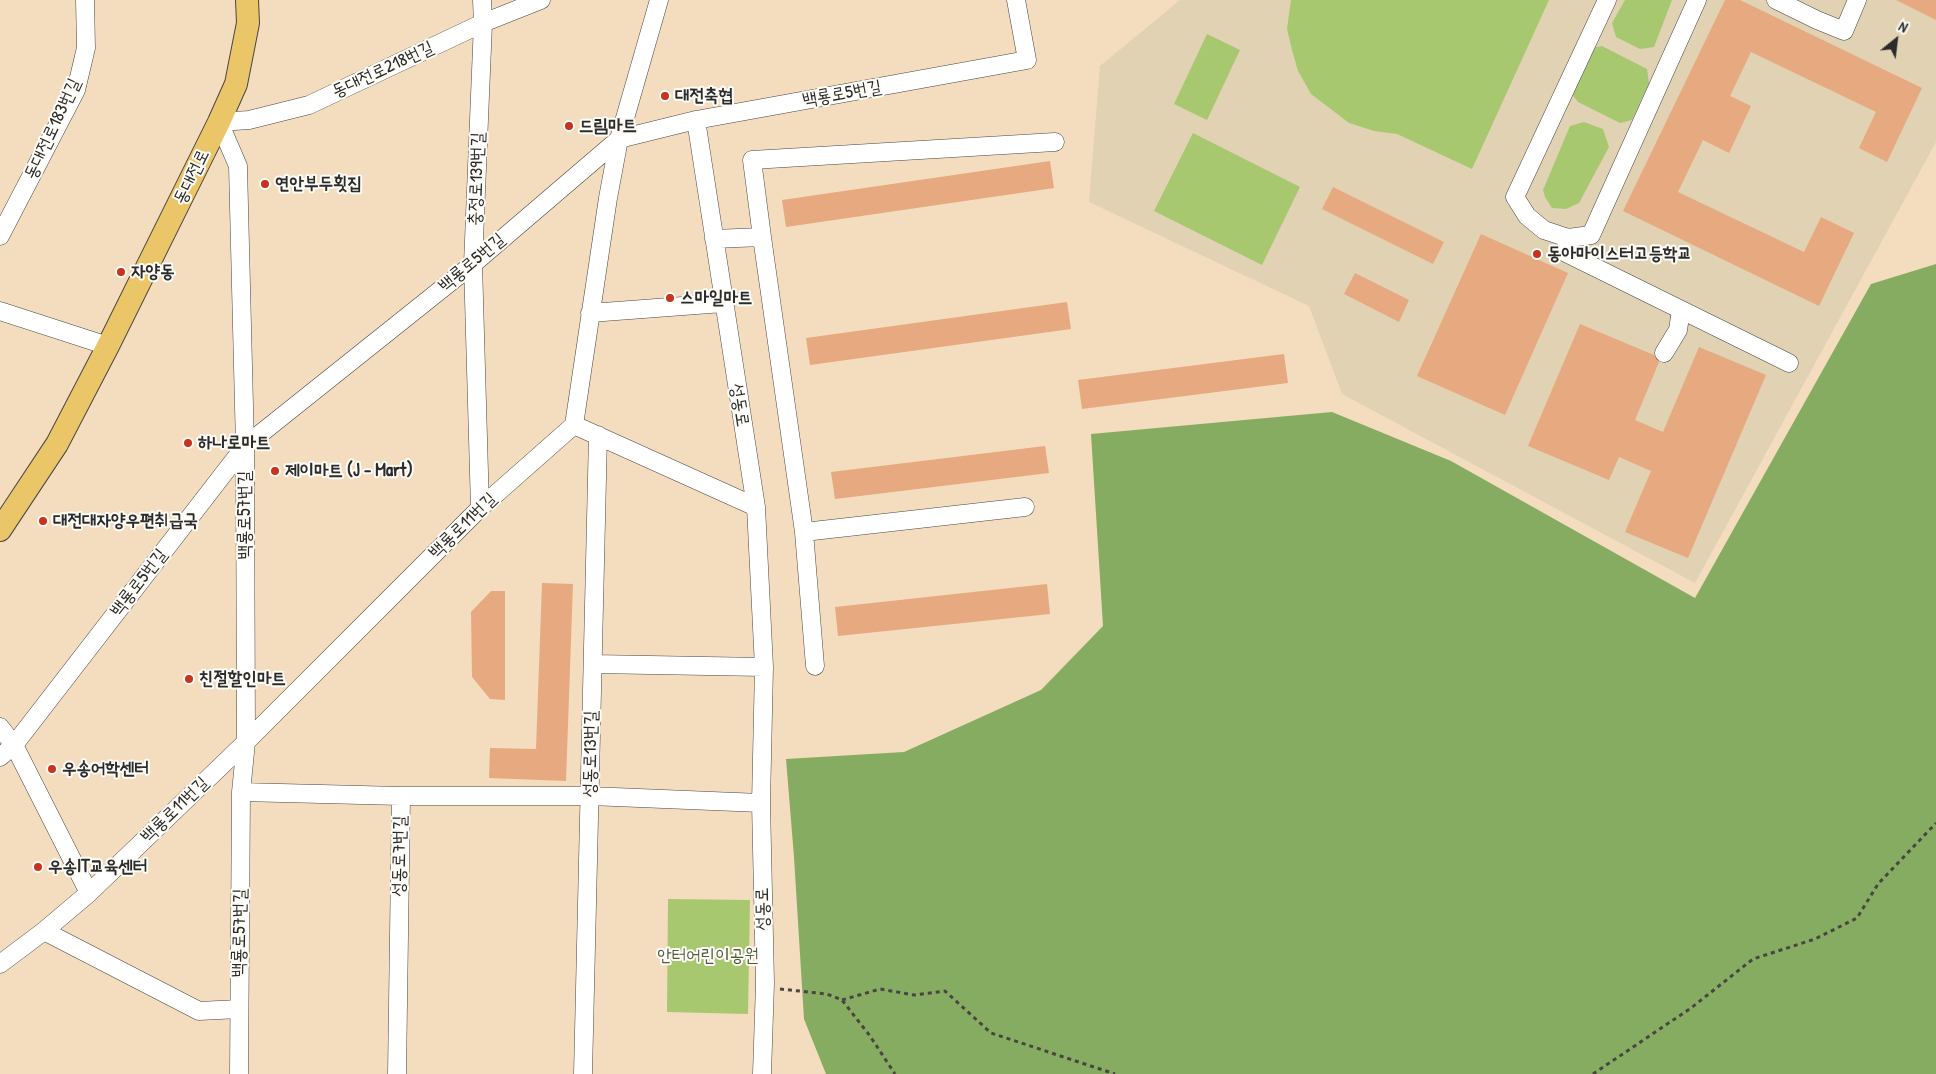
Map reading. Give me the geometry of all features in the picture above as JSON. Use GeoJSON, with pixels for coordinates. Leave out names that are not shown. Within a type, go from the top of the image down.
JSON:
{"type":"FeatureCollection","features":[{"type":"Feature","properties":{"kind":"main road","name":"동대전로"},"geometry":{"type":"LineString","coordinates":[[0,530],[58,444],[219,122],[236,84],[248,22],[247,0]]}},
{"type":"Feature","properties":{"kind":"street","name":"동대전로183번길"},"geometry":{"type":"LineString","coordinates":[[2,225],[76,90],[86,48],[85,0]]}},
{"type":"Feature","properties":{"kind":"street","name":"충정로139번길"},"geometry":{"type":"LineString","coordinates":[[480,508],[473,264],[483,23],[482,0]]}},
{"type":"Feature","properties":{"kind":"street","name":"동대전로218번길"},"geometry":{"type":"LineString","coordinates":[[219,122],[249,120],[309,105],[483,23],[541,0]]}},
{"type":"Feature","properties":{"kind":"street"},"geometry":{"type":"LineString","coordinates":[[659,0],[619,139],[590,313],[574,424],[756,508]]}},
{"type":"Feature","properties":{"kind":"street","name":"백룡로5번길"},"geometry":{"type":"LineString","coordinates":[[0,756],[14,745],[245,446],[473,264],[619,139],[696,120],[1027,60],[1016,0]]}},
{"type":"Feature","properties":{"kind":"street"},"geometry":{"type":"LineString","coordinates":[[1607,0],[1516,196],[1527,216],[1544,230],[1568,238],[1591,235],[1697,0]]}},
{"type":"Feature","properties":{"kind":"street"},"geometry":{"type":"LineString","coordinates":[[1787,2],[1844,31],[1857,0]]}},
{"type":"Feature","properties":{"kind":"street","name":"성동로"},"geometry":{"type":"LineString","coordinates":[[696,120],[756,508],[764,667],[761,803],[765,987],[762,1074]]}},
{"type":"Feature","properties":{"kind":"street","name":"백룡로57번길"},"geometry":{"type":"LineString","coordinates":[[219,122],[238,166],[245,446],[246,742],[241,792],[239,1074]]}},
{"type":"Feature","properties":{"kind":"street"},"geometry":{"type":"LineString","coordinates":[[815,666],[804,532],[752,160],[1055,142]]}},
{"type":"Feature","properties":{"kind":"street"},"geometry":{"type":"LineString","coordinates":[[714,240],[762,237]]}},
{"type":"Feature","properties":{"kind":"street"},"geometry":{"type":"LineString","coordinates":[[1568,238],[1566,253],[1789,363]]}},
{"type":"Feature","properties":{"kind":"street"},"geometry":{"type":"LineString","coordinates":[[590,313],[723,303]]}},
{"type":"Feature","properties":{"kind":"street"},"geometry":{"type":"LineString","coordinates":[[0,310],[108,346]]}},
{"type":"Feature","properties":{"kind":"street"},"geometry":{"type":"LineString","coordinates":[[1664,353],[1678,330],[1681,310]]}},
{"type":"Feature","properties":{"kind":"street","name":"백룡로11번길"},"geometry":{"type":"LineString","coordinates":[[0,964],[44,931],[89,893],[246,742],[480,508],[574,424]]}},
{"type":"Feature","properties":{"kind":"street","name":"성동로13번길"},"geometry":{"type":"LineString","coordinates":[[583,1074],[598,435]]}},
{"type":"Feature","properties":{"kind":"street"},"geometry":{"type":"LineString","coordinates":[[804,532],[1025,507]]}},
{"type":"Feature","properties":{"kind":"street"},"geometry":{"type":"LineString","coordinates":[[593,664],[764,667]]}},
{"type":"Feature","properties":{"kind":"street"},"geometry":{"type":"LineString","coordinates":[[0,727],[14,745],[89,893]]}},
{"type":"Feature","properties":{"kind":"street"},"geometry":{"type":"LineString","coordinates":[[241,792],[401,796]]}},
{"type":"Feature","properties":{"kind":"street","name":"성동로7번길"},"geometry":{"type":"LineString","coordinates":[[397,1074],[401,796],[590,796]]}},
{"type":"Feature","properties":{"kind":"street"},"geometry":{"type":"LineString","coordinates":[[590,796],[761,803]]}},
{"type":"Feature","properties":{"kind":"street"},"geometry":{"type":"LineString","coordinates":[[44,931],[199,1011],[239,1009]]}},
{"type":"Feature","properties":{"kind":"path"},"geometry":{"type":"LineString","coordinates":[[1593,1074],[1691,1008],[1752,959],[1815,939],[1857,918],[1878,884],[1936,823]]}},
{"type":"Feature","properties":{"kind":"path"},"geometry":{"type":"LineString","coordinates":[[765,987],[827,994],[842,1000],[870,1036],[895,1074]]}},
{"type":"Feature","properties":{"kind":"path"},"geometry":{"type":"LineString","coordinates":[[842,1000],[880,989],[914,995],[945,991],[991,1033],[1116,1074]]}},
{"type":"Feature","properties":{"kind":"shaded area","name":"동아마이스터고등학교"},"geometry":{"type":"Polygon","coordinates":[[[1180,0],[1936,0],[1936,142],[1695,583],[1342,394],[1309,306],[1089,202],[1100,66],[1180,0]]]}},
{"type":"Feature","properties":{"kind":"green space"},"geometry":{"type":"Polygon","coordinates":[[[1291,0],[1549,0],[1472,169],[1397,134],[1374,131],[1349,123],[1311,94],[1298,71],[1287,29],[1291,0]]]}},
{"type":"Feature","properties":{"kind":"green space"},"geometry":{"type":"Polygon","coordinates":[[[1625,0],[1672,0],[1654,47],[1640,49],[1616,37],[1612,23],[1625,0]]]}},
{"type":"Feature","properties":{"kind":"green space"},"geometry":{"type":"Polygon","coordinates":[[[1207,34],[1240,50],[1207,120],[1174,104],[1207,34]]]}},
{"type":"Feature","properties":{"kind":"green space"},"geometry":{"type":"Polygon","coordinates":[[[1602,46],[1647,69],[1649,83],[1632,120],[1620,123],[1578,102],[1570,92],[1592,48],[1602,46]]]}},
{"type":"Feature","properties":{"kind":"green space"},"geometry":{"type":"Polygon","coordinates":[[[1584,122],[1603,129],[1609,147],[1579,203],[1566,209],[1552,208],[1543,190],[1570,126],[1584,122]]]}},
{"type":"Feature","properties":{"kind":"green space"},"geometry":{"type":"Polygon","coordinates":[[[1193,133],[1300,187],[1262,265],[1154,211],[1193,133]]]}},
{"type":"Feature","properties":{"kind":"green space"},"geometry":{"type":"Polygon","coordinates":[[[1936,264],[1936,1074],[826,1074],[804,1019],[786,759],[904,752],[1041,690],[1103,626],[1091,434],[1332,412],[1451,461],[1695,598],[1871,284],[1936,264]]]}},
{"type":"Feature","properties":{"kind":"green space","name":"안터어린이공원"},"geometry":{"type":"Polygon","coordinates":[[[668,899],[750,900],[748,1014],[667,1012],[668,899]]]}},
{"type":"Feature","properties":{"kind":"building"},"geometry":{"type":"Polygon","coordinates":[[[1725,0],[1740,0],[1922,88],[1887,162],[1859,148],[1876,112],[1751,52],[1730,96],[1751,106],[1729,153],[1703,140],[1678,192],[1804,252],[1821,217],[1854,233],[1819,306],[1623,211],[1725,0]]]}},
{"type":"Feature","properties":{"kind":"building"},"geometry":{"type":"Polygon","coordinates":[[[1896,0],[1936,0],[1936,20],[1896,0]]]}},
{"type":"Feature","properties":{"kind":"building"},"geometry":{"type":"Polygon","coordinates":[[[1050,161],[1054,188],[786,227],[782,200],[1050,161]]]}},
{"type":"Feature","properties":{"kind":"building"},"geometry":{"type":"Polygon","coordinates":[[[1333,187],[1444,242],[1433,264],[1322,209],[1333,187]]]}},
{"type":"Feature","properties":{"kind":"building"},"geometry":{"type":"Polygon","coordinates":[[[1481,234],[1568,273],[1505,415],[1417,376],[1481,234]]]}},
{"type":"Feature","properties":{"kind":"building"},"geometry":{"type":"Polygon","coordinates":[[[1355,273],[1409,300],[1399,322],[1344,294],[1355,273]]]}},
{"type":"Feature","properties":{"kind":"building"},"geometry":{"type":"Polygon","coordinates":[[[1067,302],[1071,329],[810,365],[806,338],[1067,302]]]}},
{"type":"Feature","properties":{"kind":"building"},"geometry":{"type":"Polygon","coordinates":[[[1580,324],[1654,355],[1659,362],[1635,420],[1663,432],[1699,347],[1766,375],[1688,558],[1625,532],[1651,471],[1619,457],[1609,480],[1528,446],[1580,324]]]}},
{"type":"Feature","properties":{"kind":"building"},"geometry":{"type":"Polygon","coordinates":[[[1284,354],[1288,383],[1082,409],[1078,380],[1284,354]]]}},
{"type":"Feature","properties":{"kind":"building"},"geometry":{"type":"Polygon","coordinates":[[[1045,446],[1049,473],[835,499],[831,472],[1045,446]]]}},
{"type":"Feature","properties":{"kind":"building"},"geometry":{"type":"Polygon","coordinates":[[[542,583],[573,584],[566,781],[489,778],[490,748],[536,749],[542,583]]]}},
{"type":"Feature","properties":{"kind":"building"},"geometry":{"type":"Polygon","coordinates":[[[1047,584],[1050,614],[838,636],[835,607],[1047,584]]]}},
{"type":"Feature","properties":{"kind":"building"},"geometry":{"type":"Polygon","coordinates":[[[491,591],[505,591],[505,700],[490,699],[472,677],[471,612],[491,591]]]}},
{"type":"Feature","properties":{"kind":"place","name":"대전축협"},"geometry":{"type":"Point","coordinates":[665,96]}},
{"type":"Feature","properties":{"kind":"place","name":"드림마트"},"geometry":{"type":"Point","coordinates":[569,126]}},
{"type":"Feature","properties":{"kind":"place","name":"연안부두횟집"},"geometry":{"type":"Point","coordinates":[265,184]}},
{"type":"Feature","properties":{"kind":"place","name":"동아마이스터고등학교"},"geometry":{"type":"Point","coordinates":[1537,254]}},
{"type":"Feature","properties":{"kind":"place","name":"자양동"},"geometry":{"type":"Point","coordinates":[121,272]}},
{"type":"Feature","properties":{"kind":"place","name":"스마일마트"},"geometry":{"type":"Point","coordinates":[670,298]}},
{"type":"Feature","properties":{"kind":"place","name":"하나로마트"},"geometry":{"type":"Point","coordinates":[188,443]}},
{"type":"Feature","properties":{"kind":"place","name":"제이마트 (J - Mart)"},"geometry":{"type":"Point","coordinates":[275,471]}},
{"type":"Feature","properties":{"kind":"place","name":"대전대자양우편취급국"},"geometry":{"type":"Point","coordinates":[43,521]}},
{"type":"Feature","properties":{"kind":"place","name":"친절할인마트"},"geometry":{"type":"Point","coordinates":[189,679]}},
{"type":"Feature","properties":{"kind":"place","name":"우송어학센터"},"geometry":{"type":"Point","coordinates":[52,769]}},
{"type":"Feature","properties":{"kind":"place","name":"우송IT교육센터"},"geometry":{"type":"Point","coordinates":[38,867]}}]}
